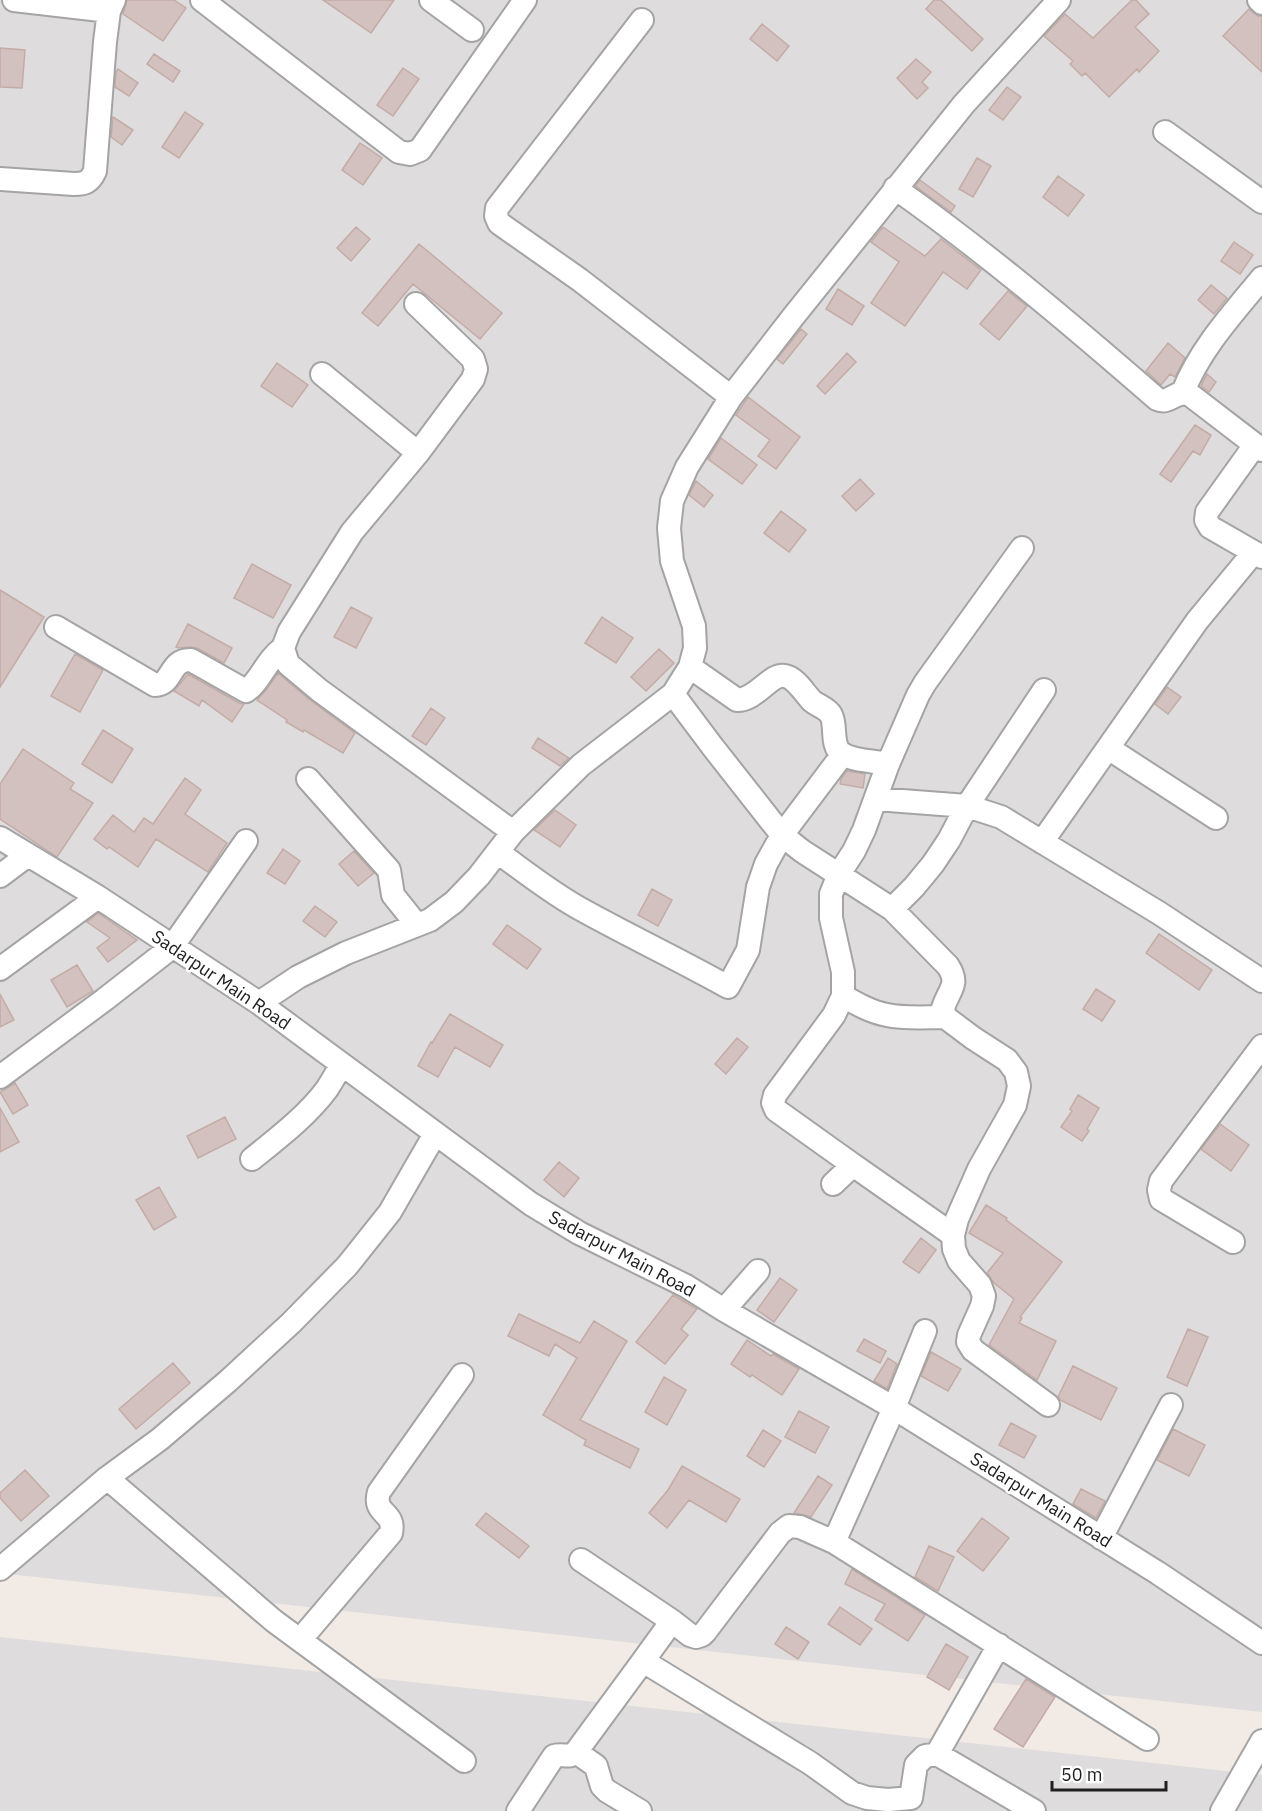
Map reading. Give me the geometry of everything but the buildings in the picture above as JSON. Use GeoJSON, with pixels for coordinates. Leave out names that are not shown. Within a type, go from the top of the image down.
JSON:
{"type":"FeatureCollection","features":[{"type":"Feature","properties":{"kind":"street"},"geometry":{"type":"LineString","coordinates":[[0,179],[74,184],[83,184],[91,180],[95,171],[105,42],[112,5],[14,0]]}},
{"type":"Feature","properties":{"kind":"street"},"geometry":{"type":"LineString","coordinates":[[202,0],[399,152],[410,154],[420,150],[525,0]]}},
{"type":"Feature","properties":{"kind":"street"},"geometry":{"type":"LineString","coordinates":[[431,0],[472,30]]}},
{"type":"Feature","properties":{"kind":"street"},"geometry":{"type":"LineString","coordinates":[[259,1004],[298,977],[346,953],[430,920],[454,902],[479,876],[513,832],[581,765],[673,694],[690,667],[695,648],[694,626],[672,561],[669,528],[672,501],[687,467],[731,397],[895,188],[964,104],[1059,0]]}},
{"type":"Feature","properties":{"kind":"street"},"geometry":{"type":"LineString","coordinates":[[642,20],[497,208],[496,216],[499,223],[580,280],[731,397]]}},
{"type":"Feature","properties":{"kind":"street"},"geometry":{"type":"LineString","coordinates":[[1165,132],[1262,202]]}},
{"type":"Feature","properties":{"kind":"street"},"geometry":{"type":"LineString","coordinates":[[895,188],[952,229],[1163,402],[1183,392],[1190,374],[1212,341],[1262,278]]}},
{"type":"Feature","properties":{"kind":"street"},"geometry":{"type":"LineString","coordinates":[[56,627],[155,685],[164,682],[177,663],[191,660],[246,691],[251,687],[268,661],[283,648],[289,632],[352,532],[418,453],[473,379],[476,369],[473,359],[416,304]]}},
{"type":"Feature","properties":{"kind":"street"},"geometry":{"type":"LineString","coordinates":[[322,374],[418,453]]}},
{"type":"Feature","properties":{"kind":"street"},"geometry":{"type":"LineString","coordinates":[[1042,842],[1197,621],[1258,554],[1210,526],[1206,520],[1207,512],[1258,448],[1189,394],[1183,392]]}},
{"type":"Feature","properties":{"kind":"street"},"geometry":{"type":"LineString","coordinates":[[953,1234],[776,1110],[773,1103],[774,1095],[834,1015],[843,996],[843,972],[831,918],[831,894],[839,874],[854,851],[918,695],[1022,548]]}},
{"type":"Feature","properties":{"kind":"street"},"geometry":{"type":"LineString","coordinates":[[283,648],[288,664],[319,690],[513,832]]}},
{"type":"Feature","properties":{"kind":"street"},"geometry":{"type":"LineString","coordinates":[[690,667],[737,700],[751,697],[779,676],[791,678],[813,702],[828,711],[833,723],[836,747],[843,754],[888,764]]}},
{"type":"Feature","properties":{"kind":"street"},"geometry":{"type":"LineString","coordinates":[[892,909],[914,888],[950,840],[967,806],[1044,690]]}},
{"type":"Feature","properties":{"kind":"street"},"geometry":{"type":"LineString","coordinates":[[673,694],[783,835],[802,851],[892,909],[948,966],[954,975],[953,986],[943,1008],[945,1017]]}},
{"type":"Feature","properties":{"kind":"street"},"geometry":{"type":"LineString","coordinates":[[1108,748],[1216,818]]}},
{"type":"Feature","properties":{"kind":"street"},"geometry":{"type":"LineString","coordinates":[[498,852],[576,907],[728,987],[748,950],[758,887],[766,864],[783,835],[843,754]]}},
{"type":"Feature","properties":{"kind":"street"},"geometry":{"type":"LineString","coordinates":[[308,779],[389,870],[393,895],[417,925]]}},
{"type":"Feature","properties":{"kind":"street"},"geometry":{"type":"LineString","coordinates":[[876,799],[967,806],[1001,817],[1159,913],[1262,981]]}},
{"type":"Feature","properties":{"kind":"street","name":"Sadarpur Main Road"},"geometry":{"type":"LineString","coordinates":[[0,838],[98,897],[259,1004],[541,1210],[579,1233],[686,1286],[894,1408],[1158,1573],[1262,1643]]}},
{"type":"Feature","properties":{"kind":"street"},"geometry":{"type":"LineString","coordinates":[[0,1077],[172,947],[246,841]]}},
{"type":"Feature","properties":{"kind":"street"},"geometry":{"type":"LineString","coordinates":[[0,876],[28,855]]}},
{"type":"Feature","properties":{"kind":"street"},"geometry":{"type":"LineString","coordinates":[[0,969],[98,897]]}},
{"type":"Feature","properties":{"kind":"street"},"geometry":{"type":"LineString","coordinates":[[843,996],[866,1009],[888,1016],[945,1017],[1007,1060],[1016,1071],[1019,1086],[1015,1105],[980,1169],[957,1219],[953,1234],[954,1249],[958,1261],[980,1285],[984,1296],[968,1342],[973,1350],[1048,1405]]}},
{"type":"Feature","properties":{"kind":"street"},"geometry":{"type":"LineString","coordinates":[[1233,1242],[1161,1199],[1159,1190],[1161,1181],[1262,1046]]}},
{"type":"Feature","properties":{"kind":"street"},"geometry":{"type":"LineString","coordinates":[[252,1159],[308,1110],[327,1089],[341,1065]]}},
{"type":"Feature","properties":{"kind":"street"},"geometry":{"type":"LineString","coordinates":[[0,1569],[107,1478],[160,1438],[291,1323],[347,1266],[390,1212],[435,1134]]}},
{"type":"Feature","properties":{"kind":"street"},"geometry":{"type":"LineString","coordinates":[[833,1184],[853,1165]]}},
{"type":"Feature","properties":{"kind":"street"},"geometry":{"type":"LineString","coordinates":[[724,1310],[758,1271]]}},
{"type":"Feature","properties":{"kind":"street"},"geometry":{"type":"LineString","coordinates":[[834,1542],[925,1332]]}},
{"type":"Feature","properties":{"kind":"street"},"geometry":{"type":"LineString","coordinates":[[300,1640],[391,1533],[392,1526],[389,1517],[379,1508],[377,1500],[380,1492],[462,1376]]}},
{"type":"Feature","properties":{"kind":"street"},"geometry":{"type":"LineString","coordinates":[[1101,1538],[1171,1405]]}},
{"type":"Feature","properties":{"kind":"street"},"geometry":{"type":"LineString","coordinates":[[107,1478],[274,1621],[464,1761]]}},
{"type":"Feature","properties":{"kind":"street"},"geometry":{"type":"LineString","coordinates":[[581,1560],[696,1637],[702,1635],[780,1533],[789,1526],[800,1527],[834,1542],[1147,1740]]}},
{"type":"Feature","properties":{"kind":"street"},"geometry":{"type":"LineString","coordinates":[[518,1811],[554,1756],[567,1757],[576,1752],[672,1621]]}},
{"type":"Feature","properties":{"kind":"street"},"geometry":{"type":"LineString","coordinates":[[937,1754],[999,1645]]}},
{"type":"Feature","properties":{"kind":"street"},"geometry":{"type":"LineString","coordinates":[[643,1661],[810,1764],[852,1793],[867,1798],[910,1804],[916,1765],[925,1756],[937,1754],[1034,1811]]}},
{"type":"Feature","properties":{"kind":"street"},"geometry":{"type":"LineString","coordinates":[[1222,1811],[1262,1741]]}},
{"type":"Feature","properties":{"kind":"street"},"geometry":{"type":"LineString","coordinates":[[576,1752],[596,1766],[602,1786],[607,1791],[640,1811]]}},
{"type":"Feature","properties":{"kind":"shaded area"},"geometry":{"type":"Polygon","coordinates":[[[0,0],[1262,0],[1262,1712],[0,1573],[0,0]]]}},
{"type":"Feature","properties":{"kind":"shaded area"},"geometry":{"type":"Polygon","coordinates":[[[0,1637],[1262,1775],[1262,1811],[0,1811],[0,1637]]]}}]}
